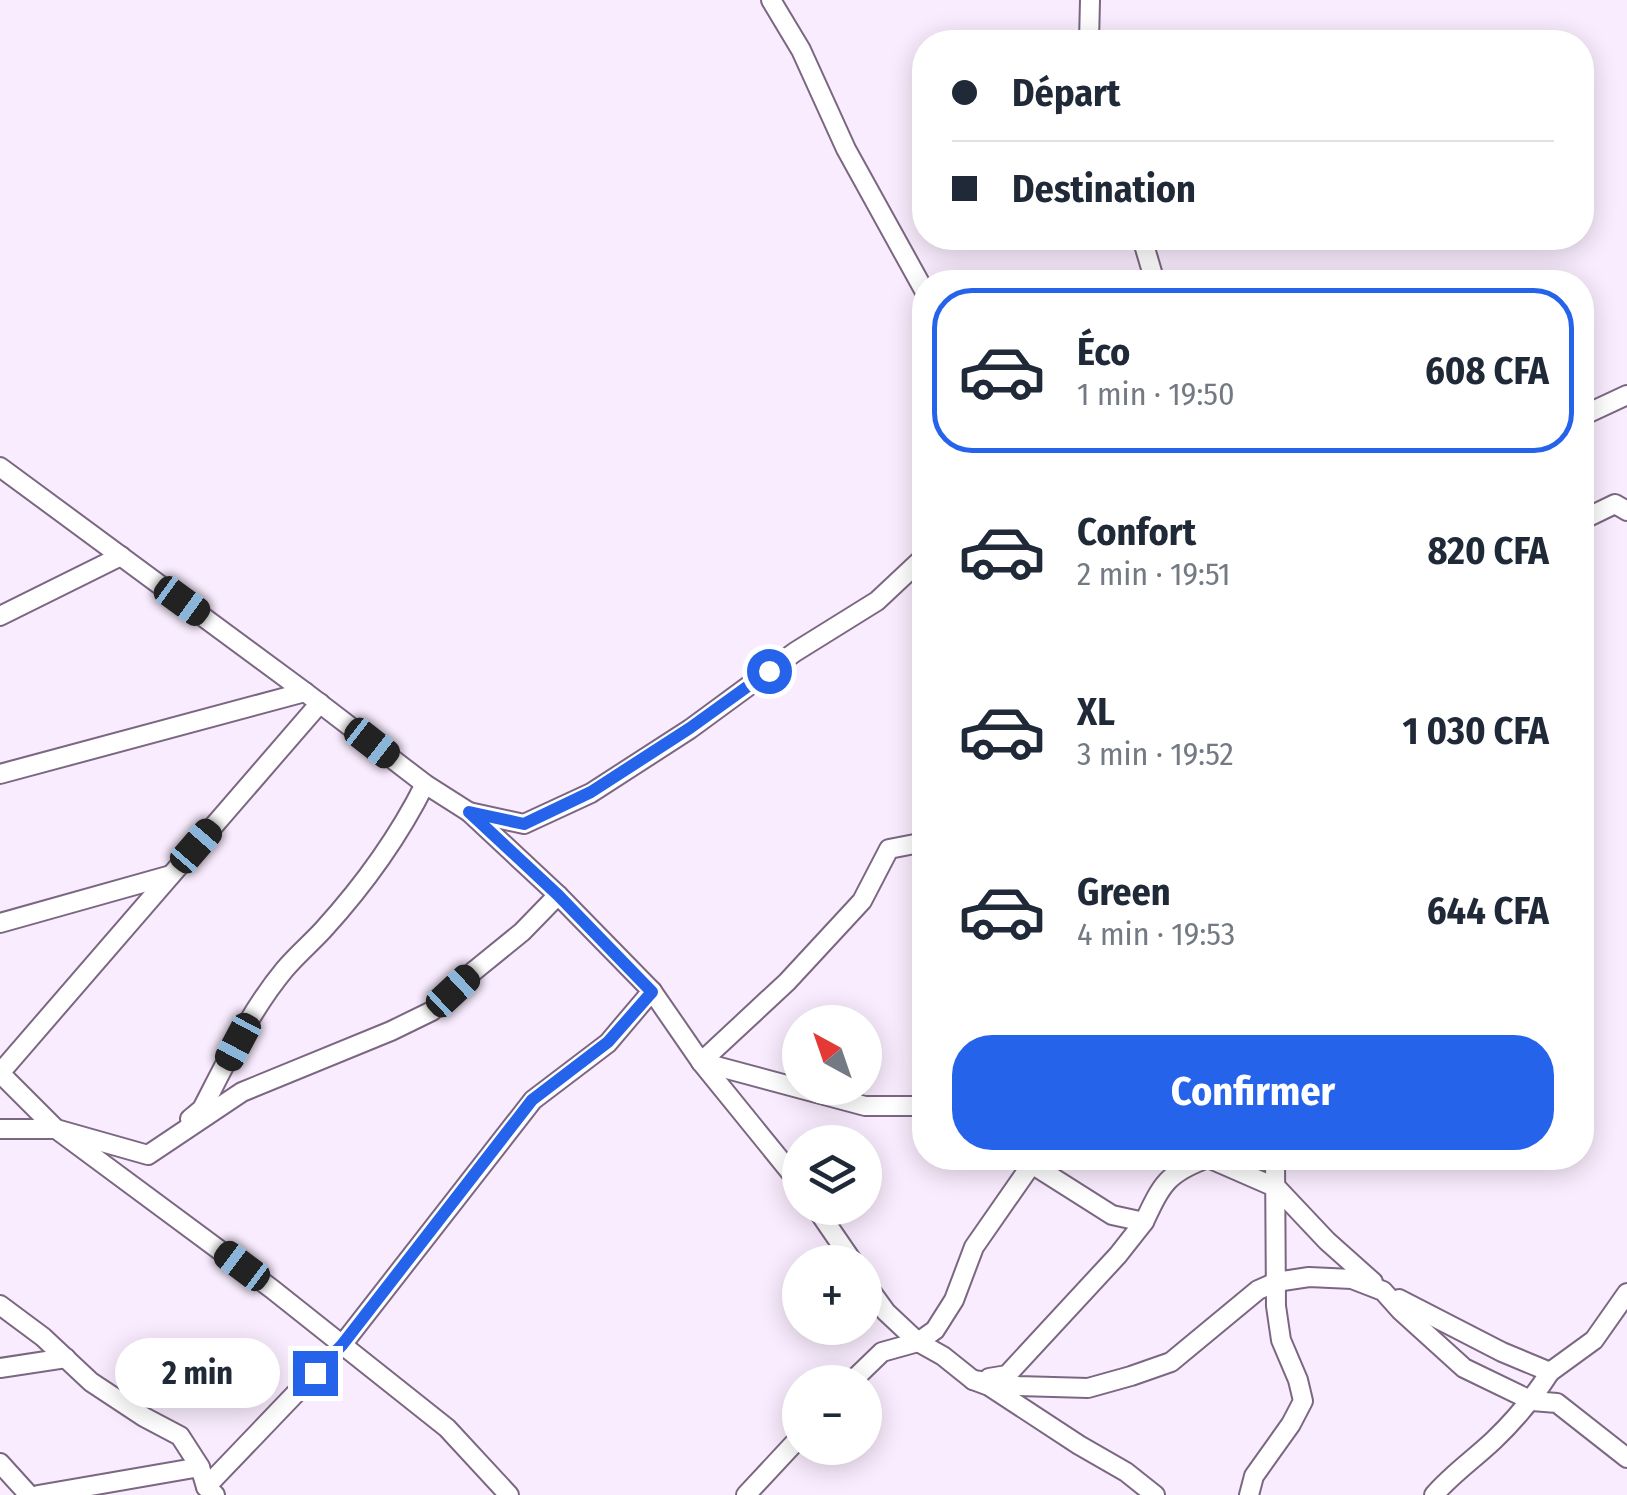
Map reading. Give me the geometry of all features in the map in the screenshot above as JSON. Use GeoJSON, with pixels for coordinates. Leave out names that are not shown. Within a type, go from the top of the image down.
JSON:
{"type":"FeatureCollection","features":[{"type":"Feature","properties":{"kind":"street"},"geometry":{"type":"LineString","coordinates":[[771,0],[801,50],[846,149],[913,270]]}},
{"type":"Feature","properties":{"kind":"street"},"geometry":{"type":"LineString","coordinates":[[1089,30],[1090,0]]}},
{"type":"Feature","properties":{"kind":"street"},"geometry":{"type":"LineString","coordinates":[[1594,411],[1627,396]]}},
{"type":"Feature","properties":{"kind":"street"},"geometry":{"type":"LineString","coordinates":[[0,466],[425,784],[469,812],[558,895],[652,992],[701,1062],[782,1162]]}},
{"type":"Feature","properties":{"kind":"street"},"geometry":{"type":"LineString","coordinates":[[1594,514],[1615,504],[1627,511]]}},
{"type":"Feature","properties":{"kind":"street"},"geometry":{"type":"LineString","coordinates":[[0,616],[121,556]]}},
{"type":"Feature","properties":{"kind":"street"},"geometry":{"type":"LineString","coordinates":[[469,812],[524,824],[591,792],[690,728],[795,652],[877,601],[912,568]]}},
{"type":"Feature","properties":{"kind":"street"},"geometry":{"type":"LineString","coordinates":[[0,774],[312,697]]}},
{"type":"Feature","properties":{"kind":"street"},"geometry":{"type":"LineString","coordinates":[[312,697],[170,875],[0,1073],[56,1129],[257,1277],[447,1428],[509,1495]]}},
{"type":"Feature","properties":{"kind":"street"},"geometry":{"type":"LineString","coordinates":[[148,1155],[202,1109],[256,1008],[286,967],[322,932],[382,860],[425,784]]}},
{"type":"Feature","properties":{"kind":"street"},"geometry":{"type":"LineString","coordinates":[[701,1062],[786,982],[862,901],[889,849],[912,845]]}},
{"type":"Feature","properties":{"kind":"street"},"geometry":{"type":"LineString","coordinates":[[0,924],[170,875]]}},
{"type":"Feature","properties":{"kind":"street"},"geometry":{"type":"LineString","coordinates":[[0,1129],[56,1129],[148,1155],[242,1092],[391,1031],[432,1010],[522,932],[558,895]]}},
{"type":"Feature","properties":{"kind":"street"},"geometry":{"type":"LineString","coordinates":[[0,1305],[91,1382],[180,1436],[211,1491],[342,1345],[532,1100],[608,1042],[652,992]]}},
{"type":"Feature","properties":{"kind":"street"},"geometry":{"type":"LineString","coordinates":[[701,1062],[865,1106],[912,1106]]}},
{"type":"Feature","properties":{"kind":"street"},"geometry":{"type":"LineString","coordinates":[[868,1365],[882,1352],[918,1342],[935,1330],[954,1300],[974,1248],[1024,1170]]}},
{"type":"Feature","properties":{"kind":"street"},"geometry":{"type":"LineString","coordinates":[[1045,1170],[1112,1214],[1144,1222]]}},
{"type":"Feature","properties":{"kind":"street"},"geometry":{"type":"LineString","coordinates":[[972,1380],[1007,1376],[1106,1268],[1144,1222],[1160,1188],[1180,1170]]}},
{"type":"Feature","properties":{"kind":"street"},"geometry":{"type":"LineString","coordinates":[[1236,1170],[1277,1188],[1327,1242],[1464,1368],[1532,1400],[1557,1403],[1627,1458]]}},
{"type":"Feature","properties":{"kind":"street"},"geometry":{"type":"LineString","coordinates":[[1249,1495],[1254,1476],[1303,1401],[1281,1340],[1276,1306],[1276,1170]]}},
{"type":"Feature","properties":{"kind":"street"},"geometry":{"type":"LineString","coordinates":[[972,1380],[1088,1388],[1131,1376],[1171,1362],[1258,1290],[1276,1282],[1310,1277],[1352,1278],[1550,1372]]}},
{"type":"Feature","properties":{"kind":"street"},"geometry":{"type":"LineString","coordinates":[[1434,1495],[1532,1400],[1550,1372],[1594,1340],[1627,1293]]}},
{"type":"Feature","properties":{"kind":"street"},"geometry":{"type":"LineString","coordinates":[[882,1306],[918,1342],[972,1380],[989,1386],[1126,1472],[1155,1495]]}},
{"type":"Feature","properties":{"kind":"street"},"geometry":{"type":"LineString","coordinates":[[0,1368],[66,1358]]}},
{"type":"Feature","properties":{"kind":"street"},"geometry":{"type":"LineString","coordinates":[[746,1495],[782,1456]]}},
{"type":"Feature","properties":{"kind":"street"},"geometry":{"type":"LineString","coordinates":[[0,1463],[29,1495]]}},
{"type":"Feature","properties":{"kind":"street"},"geometry":{"type":"LineString","coordinates":[[38,1495],[200,1466]]}},
{"type":"Feature","properties":{"kind":"route"},"geometry":{"type":"LineString","coordinates":[[315,1373],[342,1345],[532,1100],[608,1042],[652,992],[558,895],[469,812],[524,824],[591,792],[769,671]]}}]}
